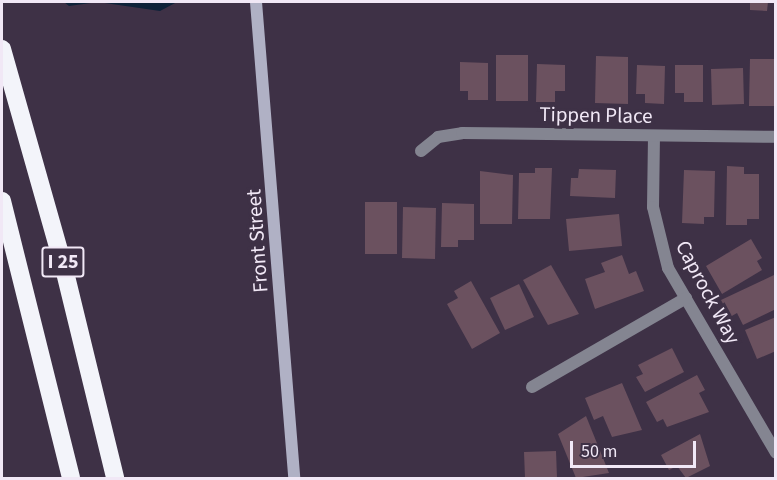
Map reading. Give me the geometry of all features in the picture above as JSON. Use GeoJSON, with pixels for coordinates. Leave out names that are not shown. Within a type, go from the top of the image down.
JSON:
{"type":"FeatureCollection","features":[{"type":"Feature","properties":{"kind":"highway","name":"I 25"},"geometry":{"type":"LineString","coordinates":[[2,49],[63,264],[115,478]]}},
{"type":"Feature","properties":{"kind":"highway","name":"I 25"},"geometry":{"type":"LineString","coordinates":[[2,201],[71,478]]}},
{"type":"Feature","properties":{"kind":"main road","name":"Front Street"},"geometry":{"type":"LineString","coordinates":[[256,2],[294,478]]}},
{"type":"Feature","properties":{"kind":"street","name":"Tippen Place"},"geometry":{"type":"LineString","coordinates":[[421,151],[438,137],[462,133],[776,137]]}},
{"type":"Feature","properties":{"kind":"street","name":"Caprock Way"},"geometry":{"type":"LineString","coordinates":[[654,136],[654,222],[668,268],[776,453]]}},
{"type":"Feature","properties":{"kind":"street"},"geometry":{"type":"LineString","coordinates":[[532,387],[686,298]]}},
{"type":"Feature","properties":{"kind":"water"},"geometry":{"type":"Polygon","coordinates":[[[64,2],[98,2],[69,6],[64,2]]]}},
{"type":"Feature","properties":{"kind":"water"},"geometry":{"type":"Polygon","coordinates":[[[98,2],[177,2],[160,11],[98,2]]]}},
{"type":"Feature","properties":{"kind":"building"},"geometry":{"type":"Polygon","coordinates":[[[750,2],[768,2],[767,11],[750,10],[750,2]]]}},
{"type":"Feature","properties":{"kind":"building"},"geometry":{"type":"Polygon","coordinates":[[[496,55],[528,55],[528,101],[496,101],[496,55]]]}},
{"type":"Feature","properties":{"kind":"building"},"geometry":{"type":"Polygon","coordinates":[[[596,56],[628,57],[628,104],[595,103],[596,56]]]}},
{"type":"Feature","properties":{"kind":"building"},"geometry":{"type":"Polygon","coordinates":[[[750,59],[776,59],[776,106],[749,106],[750,59]]]}},
{"type":"Feature","properties":{"kind":"building"},"geometry":{"type":"Polygon","coordinates":[[[460,62],[488,63],[488,100],[468,100],[468,91],[460,91],[460,62]]]}},
{"type":"Feature","properties":{"kind":"building"},"geometry":{"type":"Polygon","coordinates":[[[537,64],[565,65],[565,91],[555,91],[555,102],[536,102],[537,64]]]}},
{"type":"Feature","properties":{"kind":"building"},"geometry":{"type":"Polygon","coordinates":[[[637,65],[665,66],[664,104],[645,103],[645,94],[636,94],[637,65]]]}},
{"type":"Feature","properties":{"kind":"building"},"geometry":{"type":"Polygon","coordinates":[[[675,65],[703,65],[703,102],[684,102],[684,93],[675,93],[675,65]]]}},
{"type":"Feature","properties":{"kind":"building"},"geometry":{"type":"Polygon","coordinates":[[[743,68],[744,104],[712,105],[711,69],[743,68]]]}},
{"type":"Feature","properties":{"kind":"building"},"geometry":{"type":"Polygon","coordinates":[[[727,166],[744,167],[744,174],[759,174],[759,219],[747,219],[747,225],[726,225],[727,166]]]}},
{"type":"Feature","properties":{"kind":"building"},"geometry":{"type":"Polygon","coordinates":[[[535,168],[552,168],[550,219],[518,219],[519,173],[535,173],[535,168]]]}},
{"type":"Feature","properties":{"kind":"building"},"geometry":{"type":"Polygon","coordinates":[[[579,169],[616,170],[615,198],[570,196],[571,178],[578,178],[579,169]]]}},
{"type":"Feature","properties":{"kind":"building"},"geometry":{"type":"Polygon","coordinates":[[[684,170],[715,171],[714,217],[704,217],[704,224],[682,223],[684,170]]]}},
{"type":"Feature","properties":{"kind":"building"},"geometry":{"type":"Polygon","coordinates":[[[480,171],[513,175],[512,224],[480,224],[480,171]]]}},
{"type":"Feature","properties":{"kind":"building"},"geometry":{"type":"Polygon","coordinates":[[[365,202],[397,202],[397,254],[365,254],[365,202]]]}},
{"type":"Feature","properties":{"kind":"building"},"geometry":{"type":"Polygon","coordinates":[[[442,203],[474,204],[474,240],[458,240],[458,247],[441,247],[442,203]]]}},
{"type":"Feature","properties":{"kind":"building"},"geometry":{"type":"Polygon","coordinates":[[[403,207],[436,208],[435,259],[402,258],[403,207]]]}},
{"type":"Feature","properties":{"kind":"building"},"geometry":{"type":"Polygon","coordinates":[[[619,214],[622,246],[569,251],[566,219],[619,214]]]}},
{"type":"Feature","properties":{"kind":"building"},"geometry":{"type":"Polygon","coordinates":[[[751,239],[762,258],[757,261],[762,270],[722,294],[706,266],[751,239]]]}},
{"type":"Feature","properties":{"kind":"building"},"geometry":{"type":"Polygon","coordinates":[[[622,255],[629,274],[636,271],[644,291],[595,309],[585,279],[605,272],[601,263],[622,255]]]}},
{"type":"Feature","properties":{"kind":"building"},"geometry":{"type":"Polygon","coordinates":[[[551,265],[579,314],[548,325],[523,280],[551,265]]]}},
{"type":"Feature","properties":{"kind":"building"},"geometry":{"type":"Polygon","coordinates":[[[774,275],[776,309],[743,325],[737,313],[730,317],[721,300],[774,275]]]}},
{"type":"Feature","properties":{"kind":"building"},"geometry":{"type":"Polygon","coordinates":[[[471,281],[500,333],[472,349],[447,304],[458,298],[454,291],[471,281]]]}},
{"type":"Feature","properties":{"kind":"building"},"geometry":{"type":"Polygon","coordinates":[[[519,284],[534,317],[505,330],[490,298],[519,284]]]}},
{"type":"Feature","properties":{"kind":"building"},"geometry":{"type":"Polygon","coordinates":[[[776,317],[776,351],[757,359],[745,330],[776,317]]]}},
{"type":"Feature","properties":{"kind":"building"},"geometry":{"type":"Polygon","coordinates":[[[672,348],[684,372],[645,392],[636,377],[643,374],[638,365],[672,348]]]}},
{"type":"Feature","properties":{"kind":"building"},"geometry":{"type":"Polygon","coordinates":[[[697,375],[705,390],[699,393],[709,412],[667,427],[663,419],[657,422],[646,402],[697,375]]]}},
{"type":"Feature","properties":{"kind":"building"},"geometry":{"type":"Polygon","coordinates":[[[622,383],[642,430],[612,437],[603,416],[594,420],[585,398],[622,383]]]}},
{"type":"Feature","properties":{"kind":"building"},"geometry":{"type":"Polygon","coordinates":[[[586,416],[609,473],[576,478],[558,434],[586,416]]]}},
{"type":"Feature","properties":{"kind":"building"},"geometry":{"type":"Polygon","coordinates":[[[700,434],[710,466],[686,478],[677,466],[669,470],[661,455],[700,434]]]}},
{"type":"Feature","properties":{"kind":"building"},"geometry":{"type":"Polygon","coordinates":[[[556,451],[557,478],[525,478],[524,452],[556,451]]]}}]}
